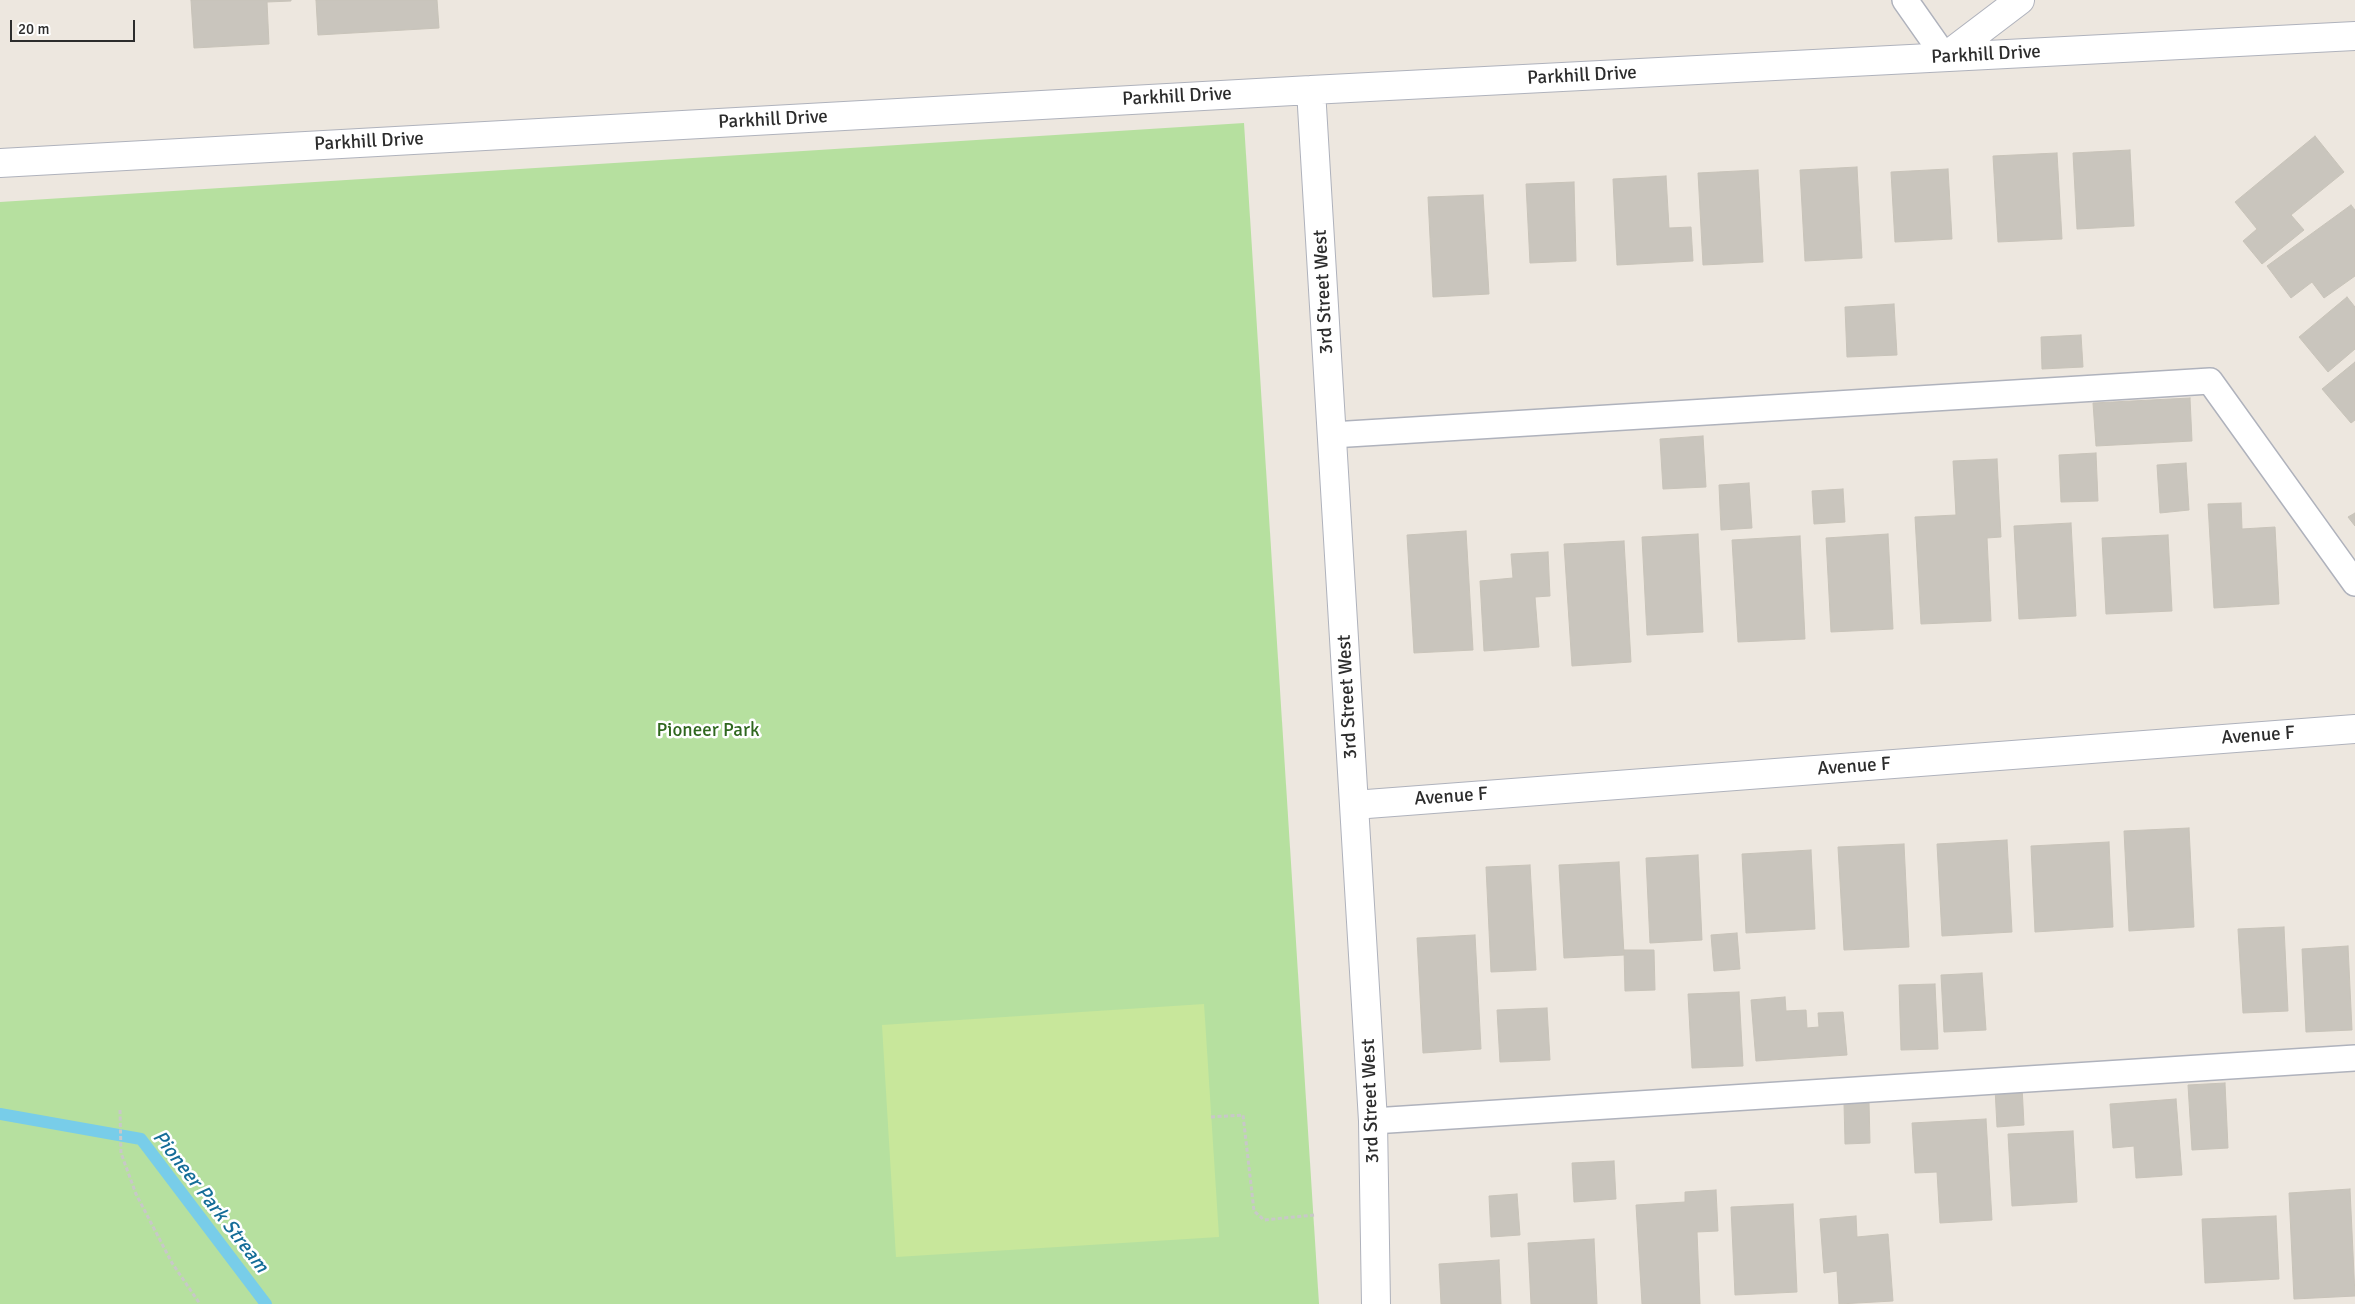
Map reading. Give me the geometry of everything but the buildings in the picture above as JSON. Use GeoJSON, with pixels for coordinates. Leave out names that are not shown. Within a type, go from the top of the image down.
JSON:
{"type":"FeatureCollection","features":[{"type":"Feature","properties":{"kind":"street"},"geometry":{"type":"LineString","coordinates":[[1945,57],[2020,0]]}},
{"type":"Feature","properties":{"kind":"street","name":"Parkhill Drive"},"geometry":{"type":"LineString","coordinates":[[0,163],[1311,90],[2355,36]]}},
{"type":"Feature","properties":{"kind":"street","name":"3rd Street West"},"geometry":{"type":"LineString","coordinates":[[1311,90],[1373,1121],[1376,1304]]}},
{"type":"Feature","properties":{"kind":"street","name":"Avenue F"},"geometry":{"type":"LineString","coordinates":[[1354,805],[2355,729]]}},
{"type":"Feature","properties":{"kind":"lane"},"geometry":{"type":"LineString","coordinates":[[1905,0],[1945,57]]}},
{"type":"Feature","properties":{"kind":"lane"},"geometry":{"type":"LineString","coordinates":[[1332,435],[2210,381],[2355,583]]}},
{"type":"Feature","properties":{"kind":"lane"},"geometry":{"type":"LineString","coordinates":[[1373,1121],[2355,1058]]}},
{"type":"Feature","properties":{"kind":"path"},"geometry":{"type":"LineString","coordinates":[[120,1110],[121,1153],[136,1194],[172,1263],[200,1304]]}},
{"type":"Feature","properties":{"kind":"path"},"geometry":{"type":"LineString","coordinates":[[1212,1117],[1244,1116],[1254,1211],[1264,1220],[1314,1214]]}},
{"type":"Feature","properties":{"kind":"green space","name":"Pioneer Park"},"geometry":{"type":"Polygon","coordinates":[[[1244,123],[1319,1304],[0,1304],[0,202],[1244,123]]]}},
{"type":"Feature","properties":{"kind":"green space"},"geometry":{"type":"Polygon","coordinates":[[[1204,1004],[1219,1237],[896,1257],[882,1025],[1204,1004]]]}},
{"type":"Feature","properties":{"kind":"waterway","name":"Pioneer Park Stream"},"geometry":{"type":"LineString","coordinates":[[0,1114],[141,1139],[266,1304]]}}]}
